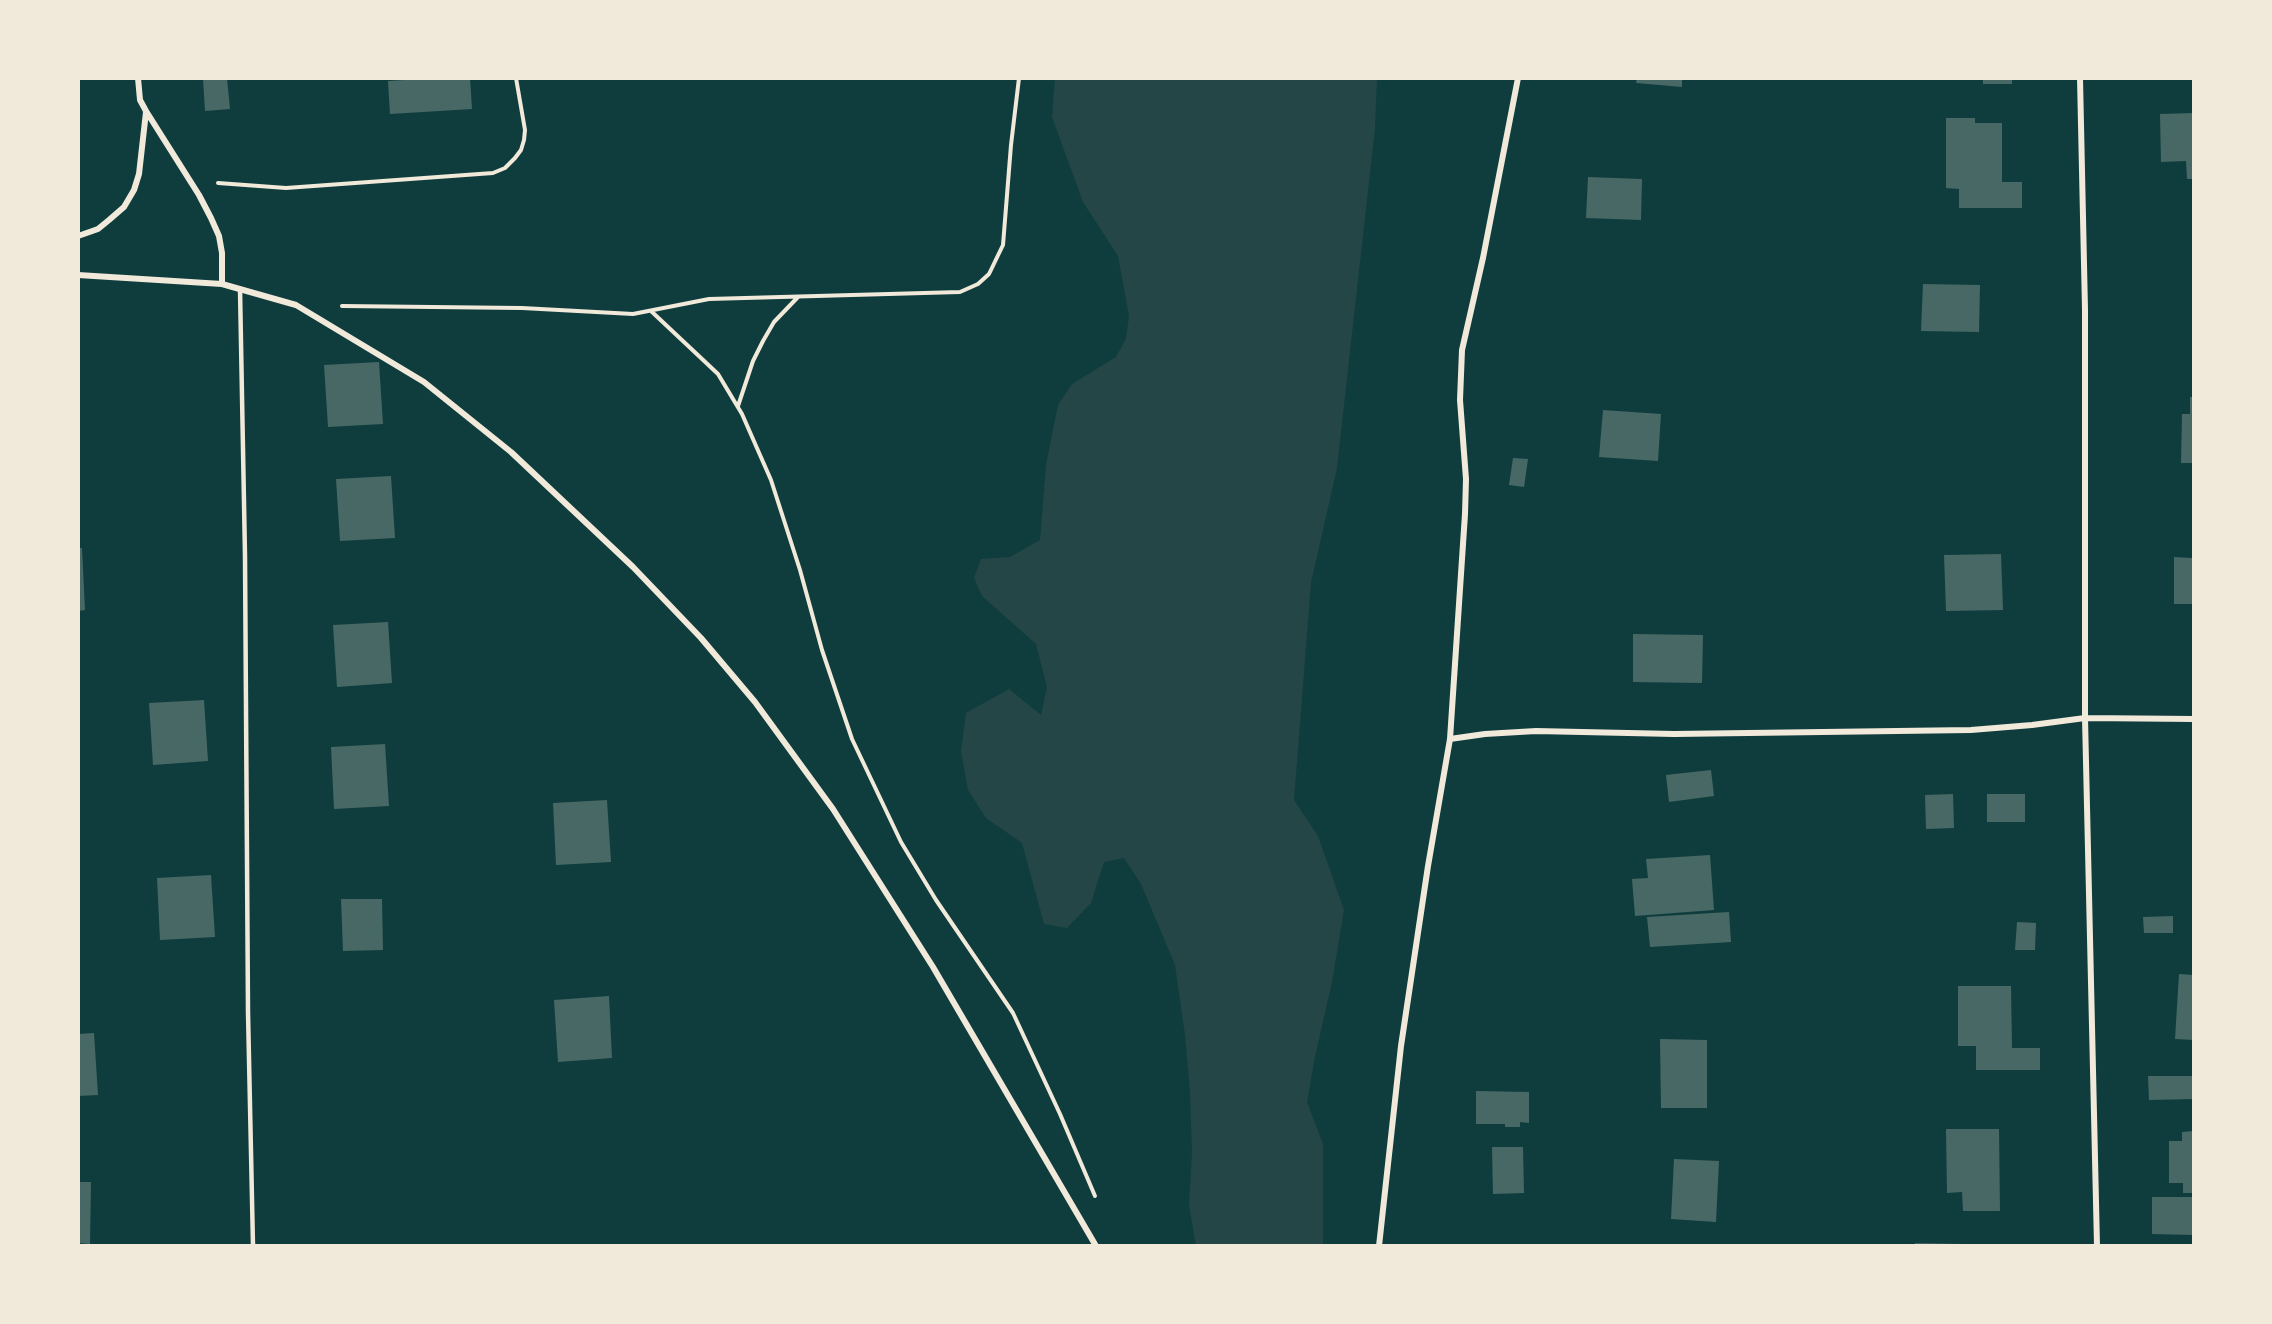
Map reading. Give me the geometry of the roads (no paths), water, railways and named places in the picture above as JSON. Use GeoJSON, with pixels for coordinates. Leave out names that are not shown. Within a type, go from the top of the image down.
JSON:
{"type":"FeatureCollection","features":[{"type":"Feature","properties":{"kind":"street"},"geometry":{"type":"LineString","coordinates":[[138,78],[140,100],[212,218],[219,236],[222,254],[222,284]]}},
{"type":"Feature","properties":{"kind":"street"},"geometry":{"type":"LineString","coordinates":[[1379,1246],[1401,1046],[1450,739],[1465,514],[1466,479],[1460,400],[1461,358],[1518,78]]}},
{"type":"Feature","properties":{"kind":"street"},"geometry":{"type":"LineString","coordinates":[[2080,78],[2085,310],[2085,718],[2097,1246]]}},
{"type":"Feature","properties":{"kind":"street"},"geometry":{"type":"LineString","coordinates":[[78,236],[98,229],[109,220],[124,207],[134,190],[139,174],[146,111]]}},
{"type":"Feature","properties":{"kind":"street"},"geometry":{"type":"LineString","coordinates":[[78,275],[222,284],[296,305],[424,382],[511,452],[633,567],[701,638],[755,702],[833,809],[933,967],[1096,1246]]}},
{"type":"Feature","properties":{"kind":"street"},"geometry":{"type":"LineString","coordinates":[[1450,739],[1536,731],[1674,734],[1971,729],[2032,725],[2085,718],[2194,719]]}},
{"type":"Feature","properties":{"kind":"lane"},"geometry":{"type":"LineString","coordinates":[[240,289],[245,556],[248,1023],[253,1246]]}}]}
